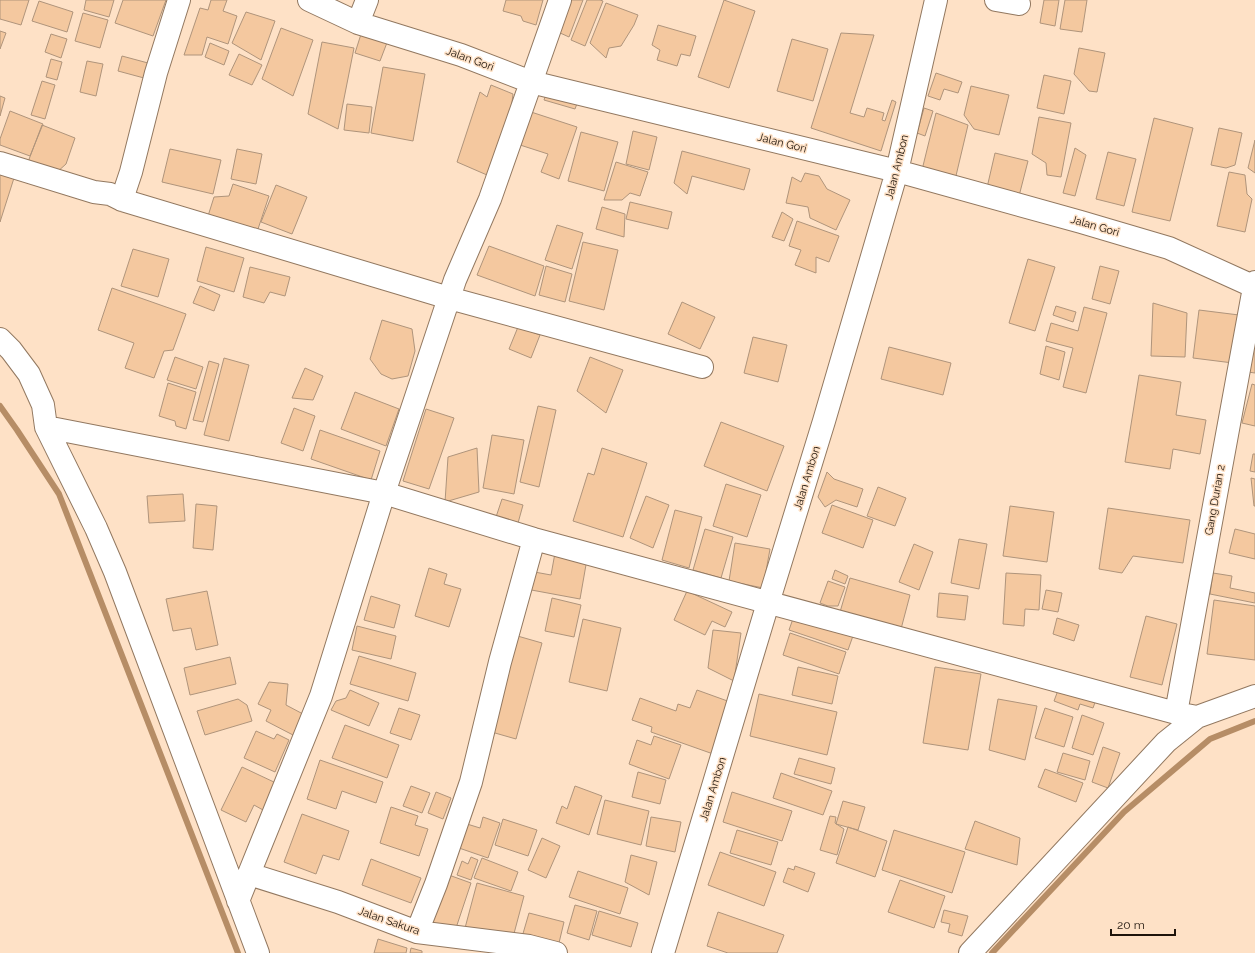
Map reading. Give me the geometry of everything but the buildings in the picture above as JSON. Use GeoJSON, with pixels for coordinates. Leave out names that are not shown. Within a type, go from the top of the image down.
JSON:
{"type":"FeatureCollection","features":[{"type":"Feature","properties":{"kind":"street"},"geometry":{"type":"LineString","coordinates":[[122,200],[131,172],[156,73],[179,0]]}},
{"type":"Feature","properties":{"kind":"street","name":"Jalan Gori"},"geometry":{"type":"LineString","coordinates":[[309,0],[358,23],[461,55],[530,82],[897,171],[1081,222],[1169,248],[1255,285]]}},
{"type":"Feature","properties":{"kind":"street"},"geometry":{"type":"LineString","coordinates":[[358,23],[367,0]]}},
{"type":"Feature","properties":{"kind":"street"},"geometry":{"type":"LineString","coordinates":[[238,901],[321,696],[384,493],[449,298],[490,199],[560,0]]}},
{"type":"Feature","properties":{"kind":"street","name":"Jalan Ambon"},"geometry":{"type":"LineString","coordinates":[[663,953],[824,421],[897,171],[936,0]]}},
{"type":"Feature","properties":{"kind":"street"},"geometry":{"type":"LineString","coordinates":[[996,0],[1019,4]]}},
{"type":"Feature","properties":{"kind":"street"},"geometry":{"type":"LineString","coordinates":[[0,163],[94,192],[110,194],[122,200],[449,298],[702,367]]}},
{"type":"Feature","properties":{"kind":"street","name":"Gang Durian 2"},"geometry":{"type":"LineString","coordinates":[[1176,713],[1255,285]]}},
{"type":"Feature","properties":{"kind":"street"},"geometry":{"type":"LineString","coordinates":[[0,339],[11,350],[29,374],[43,405],[46,427],[96,528],[115,572],[258,953]]}},
{"type":"Feature","properties":{"kind":"street"},"geometry":{"type":"LineString","coordinates":[[46,427],[384,493],[534,539],[1176,713],[1197,717]]}},
{"type":"Feature","properties":{"kind":"street"},"geometry":{"type":"LineString","coordinates":[[417,932],[471,782],[500,662],[534,539]]}},
{"type":"Feature","properties":{"kind":"street"},"geometry":{"type":"LineString","coordinates":[[970,953],[1166,742],[1197,717],[1255,696]]}},
{"type":"Feature","properties":{"kind":"street","name":"Jalan Sakura"},"geometry":{"type":"LineString","coordinates":[[249,874],[338,902],[417,932],[529,946],[556,953]]}},
{"type":"Feature","properties":{"kind":"waterway"},"geometry":{"type":"LineString","coordinates":[[0,406],[59,494],[238,953]]}},
{"type":"Feature","properties":{"kind":"waterway"},"geometry":{"type":"LineString","coordinates":[[992,953],[1124,812],[1210,739],[1255,721]]}}]}
